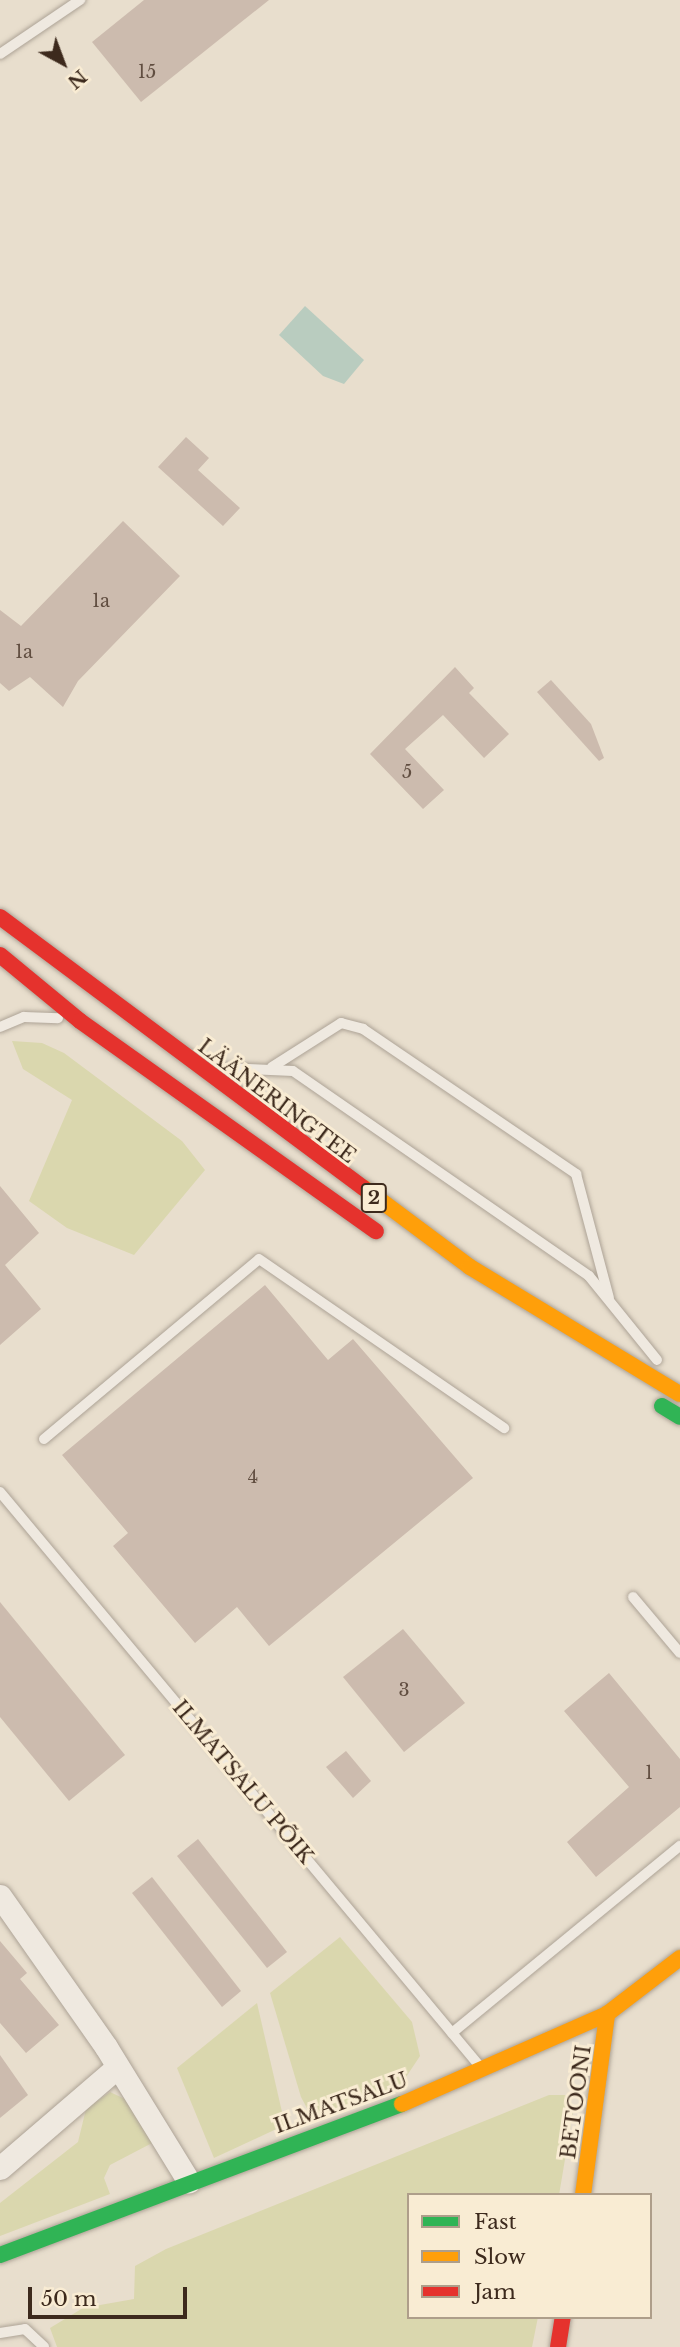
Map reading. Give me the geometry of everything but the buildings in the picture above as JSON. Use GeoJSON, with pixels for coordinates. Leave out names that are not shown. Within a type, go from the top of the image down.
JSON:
{"type":"FeatureCollection","features":[{"type":"Feature","properties":{"kind":"main road","name":"LÄÄNERINGTEE"},"geometry":{"type":"LineString","coordinates":[[0,917],[172,1048],[470,1267],[680,1394]]}},
{"type":"Feature","properties":{"kind":"main road","name":"2"},"geometry":{"type":"LineString","coordinates":[[0,955],[80,1021],[396,1244]]}},
{"type":"Feature","properties":{"kind":"main road"},"geometry":{"type":"LineString","coordinates":[[656,1402],[680,1416]]}},
{"type":"Feature","properties":{"kind":"main road","name":"ILMATSALU"},"geometry":{"type":"LineString","coordinates":[[0,2255],[485,2073],[607,2014],[680,1958]]}},
{"type":"Feature","properties":{"kind":"main road","name":"BETOONI"},"geometry":{"type":"LineString","coordinates":[[583,2193],[605,2066],[607,2014]]}},
{"type":"Feature","properties":{"kind":"main road"},"geometry":{"type":"LineString","coordinates":[[558,2347],[563,2319]]}},
{"type":"Feature","properties":{"kind":"street"},"geometry":{"type":"LineString","coordinates":[[0,1896],[189,2182]]}},
{"type":"Feature","properties":{"kind":"street"},"geometry":{"type":"LineString","coordinates":[[0,2168],[115,2069]]}},
{"type":"Feature","properties":{"kind":"lane"},"geometry":{"type":"LineString","coordinates":[[0,54],[80,0]]}},
{"type":"Feature","properties":{"kind":"lane"},"geometry":{"type":"LineString","coordinates":[[0,1027],[24,1017],[80,1021]]}},
{"type":"Feature","properties":{"kind":"lane"},"geometry":{"type":"LineString","coordinates":[[272,1067],[341,1023],[363,1029],[576,1174],[610,1304]]}},
{"type":"Feature","properties":{"kind":"lane"},"geometry":{"type":"LineString","coordinates":[[172,1048],[233,1069],[272,1067],[293,1071],[589,1276],[642,1346],[680,1380]]}},
{"type":"Feature","properties":{"kind":"lane"},"geometry":{"type":"LineString","coordinates":[[44,1439],[259,1259],[505,1428]]}},
{"type":"Feature","properties":{"kind":"lane","name":"ILMATSALU PÕIK"},"geometry":{"type":"LineString","coordinates":[[0,1492],[485,2073]]}},
{"type":"Feature","properties":{"kind":"lane"},"geometry":{"type":"LineString","coordinates":[[633,1597],[680,1653]]}},
{"type":"Feature","properties":{"kind":"lane"},"geometry":{"type":"LineString","coordinates":[[452,2033],[680,1846]]}},
{"type":"Feature","properties":{"kind":"lane"},"geometry":{"type":"LineString","coordinates":[[0,2333],[25,2329],[44,2347]]}},
{"type":"Feature","properties":{"kind":"shaded area"},"geometry":{"type":"Polygon","coordinates":[[[305,306],[364,360],[344,384],[323,376],[279,335],[305,306]]]}},
{"type":"Feature","properties":{"kind":"shaded area"},"geometry":{"type":"Polygon","coordinates":[[[12,1041],[42,1043],[64,1053],[182,1141],[205,1170],[134,1255],[67,1228],[29,1201],[72,1100],[23,1069],[12,1041]]]}},
{"type":"Feature","properties":{"kind":"shaded area"},"geometry":{"type":"Polygon","coordinates":[[[340,1937],[412,2022],[420,2056],[398,2089],[324,2118],[309,2112],[301,2097],[270,1993],[340,1937]]]}},
{"type":"Feature","properties":{"kind":"shaded area"},"geometry":{"type":"Polygon","coordinates":[[[257,2003],[285,2125],[214,2158],[177,2068],[257,2003]]]}},
{"type":"Feature","properties":{"kind":"shaded area"},"geometry":{"type":"Polygon","coordinates":[[[110,2092],[129,2101],[154,2142],[110,2165],[104,2178],[110,2194],[0,2236],[0,2203],[78,2142],[86,2109],[110,2092]]]}},
{"type":"Feature","properties":{"kind":"shaded area"},"geometry":{"type":"Polygon","coordinates":[[[549,2095],[565,2095],[574,2106],[559,2193],[407,2193],[407,2319],[538,2319],[532,2347],[57,2347],[50,2328],[83,2308],[134,2299],[135,2266],[166,2249],[549,2095]]]}},
{"type":"Feature","properties":{"kind":"traffic: fast"},"geometry":{"type":"LineString","coordinates":[[662,1406],[680,1417]]}},
{"type":"Feature","properties":{"kind":"traffic: fast"},"geometry":{"type":"LineString","coordinates":[[0,2255],[402,2104]]}},
{"type":"Feature","properties":{"kind":"traffic: slow"},"geometry":{"type":"LineString","coordinates":[[364,1188],[470,1267],[680,1394]]}},
{"type":"Feature","properties":{"kind":"traffic: slow"},"geometry":{"type":"LineString","coordinates":[[402,2104],[607,2014],[680,1958]]}},
{"type":"Feature","properties":{"kind":"traffic: slow"},"geometry":{"type":"LineString","coordinates":[[583,2193],[607,2014]]}},
{"type":"Feature","properties":{"kind":"traffic: jam"},"geometry":{"type":"LineString","coordinates":[[0,917],[364,1188]]}},
{"type":"Feature","properties":{"kind":"traffic: jam"},"geometry":{"type":"LineString","coordinates":[[0,955],[80,1021],[376,1231]]}},
{"type":"Feature","properties":{"kind":"traffic: jam"},"geometry":{"type":"LineString","coordinates":[[558,2347],[563,2319]]}}]}
